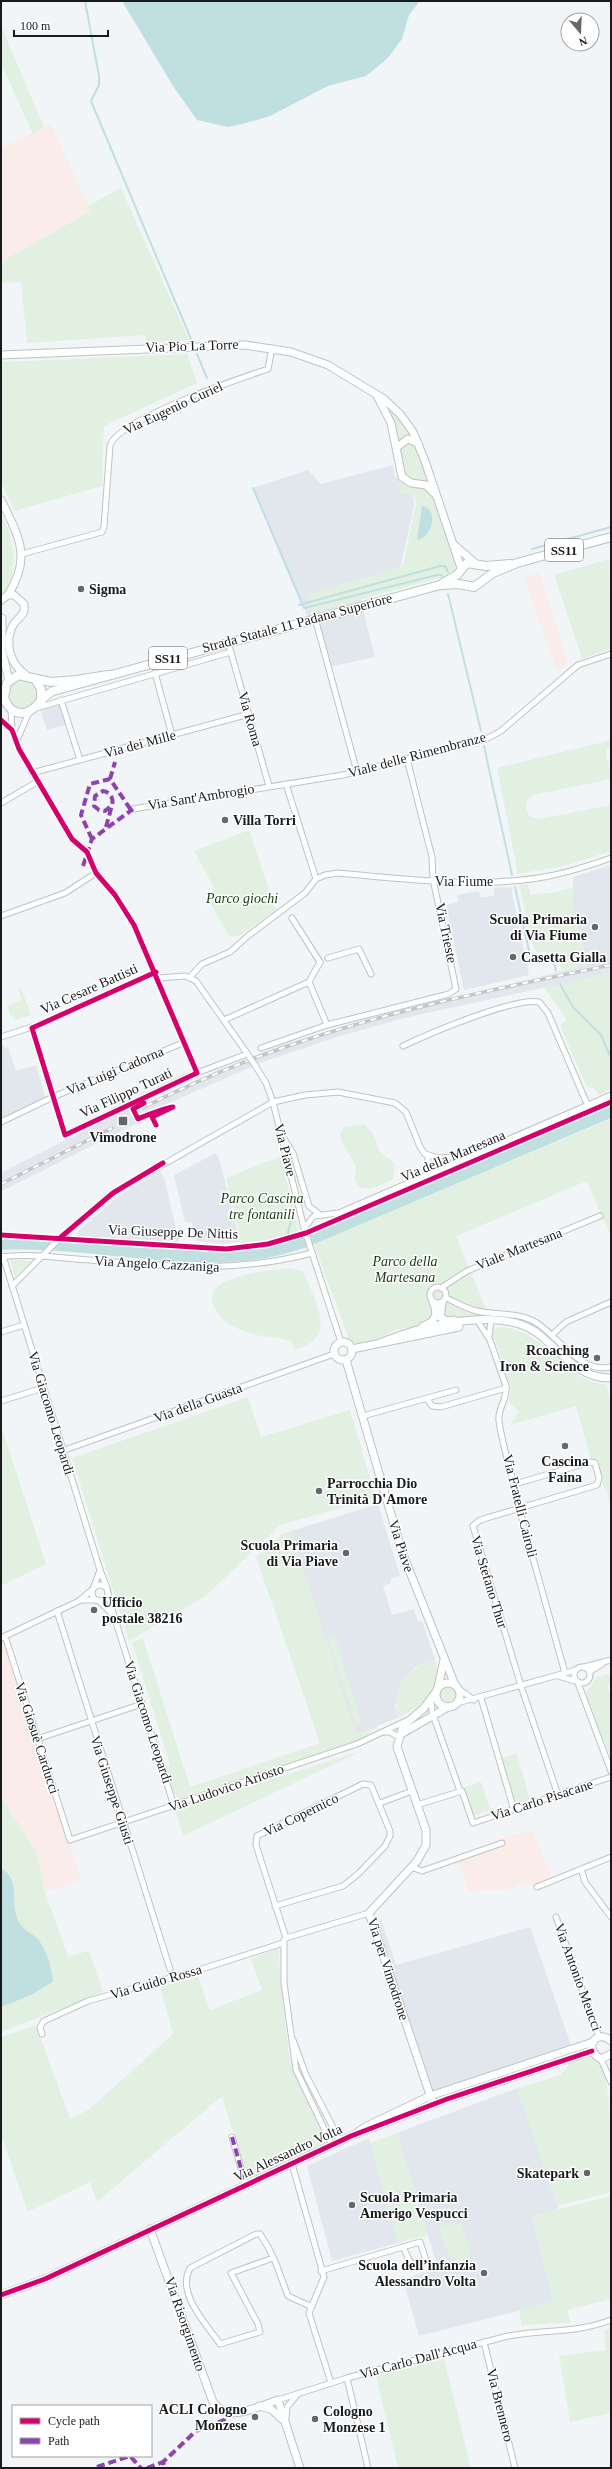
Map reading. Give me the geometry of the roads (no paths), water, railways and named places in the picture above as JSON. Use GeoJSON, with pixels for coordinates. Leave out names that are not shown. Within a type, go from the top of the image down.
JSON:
{"type":"FeatureCollection","features":[{"type":"Feature","properties":{"kind":"main road","name":"Strada Statale 11 Padana Superiore"},"geometry":{"type":"LineString","coordinates":[[32,710],[41,700],[52,692],[108,675],[440,585],[474,587],[483,580],[517,563],[611,537]]}},
{"type":"Feature","properties":{"kind":"main road","name":"Strada Statale 11 Padana Superiore"},"geometry":{"type":"LineString","coordinates":[[440,585],[467,563],[517,563]]}},
{"type":"Feature","properties":{"kind":"main road"},"geometry":{"type":"LineString","coordinates":[[477,564],[484,572],[483,580]]}},
{"type":"Feature","properties":{"kind":"main road"},"geometry":{"type":"LineString","coordinates":[[460,570],[460,580],[466,586]]}},
{"type":"Feature","properties":{"kind":"main road","name":"Strada Statale 11 Padana Superiore"},"geometry":{"type":"LineString","coordinates":[[26,675],[35,679],[51,682],[108,675]]}},
{"type":"Feature","properties":{"kind":"main road"},"geometry":{"type":"LineString","coordinates":[[26,675],[16,676],[9,681],[2,694],[11,709],[20,713],[32,710]]}},
{"type":"Feature","properties":{"kind":"main road"},"geometry":{"type":"LineString","coordinates":[[35,679],[41,689],[41,700]]}},
{"type":"Feature","properties":{"kind":"main road"},"geometry":{"type":"LineString","coordinates":[[1,711],[11,709]]}},
{"type":"Feature","properties":{"kind":"street","name":"Via Pio La Torre"},"geometry":{"type":"LineString","coordinates":[[1,355],[209,345],[248,345],[272,348],[323,362],[374,391],[400,414],[419,444],[453,543],[460,570]]}},
{"type":"Feature","properties":{"kind":"street","name":"Via Eugenio Curiel"},"geometry":{"type":"LineString","coordinates":[[22,554],[102,532],[104,527],[110,446],[114,437],[145,418],[192,396],[268,369],[272,348]]}},
{"type":"Feature","properties":{"kind":"street"},"geometry":{"type":"LineString","coordinates":[[374,391],[388,416],[397,447],[402,477],[410,483],[428,486],[437,497]]}},
{"type":"Feature","properties":{"kind":"street"},"geometry":{"type":"LineString","coordinates":[[397,447],[408,439],[419,444]]}},
{"type":"Feature","properties":{"kind":"street"},"geometry":{"type":"LineString","coordinates":[[1,500],[19,536],[22,554],[17,581],[19,598],[24,604],[24,611],[16,621],[11,632],[10,652],[14,664],[26,675]]}},
{"type":"Feature","properties":{"kind":"street","name":"Via Pio La Torre"},"geometry":{"type":"LineString","coordinates":[[453,543],[477,564]]}},
{"type":"Feature","properties":{"kind":"street"},"geometry":{"type":"LineString","coordinates":[[4,598],[17,581]]}},
{"type":"Feature","properties":{"kind":"street"},"geometry":{"type":"LineString","coordinates":[[4,598],[19,598]]}},
{"type":"Feature","properties":{"kind":"street"},"geometry":{"type":"LineString","coordinates":[[9,681],[2,654],[1,618],[9,622],[16,621]]}},
{"type":"Feature","properties":{"kind":"street"},"geometry":{"type":"LineString","coordinates":[[315,618],[357,772]]}},
{"type":"Feature","properties":{"kind":"street"},"geometry":{"type":"LineString","coordinates":[[17,743],[18,733],[32,710],[61,700],[231,652],[237,640]]}},
{"type":"Feature","properties":{"kind":"street","name":"Via Roma"},"geometry":{"type":"LineString","coordinates":[[228,642],[269,786]]}},
{"type":"Feature","properties":{"kind":"street","name":"Viale delle Rimembranze"},"geometry":{"type":"LineString","coordinates":[[269,786],[357,772],[493,736],[578,665],[611,654]]}},
{"type":"Feature","properties":{"kind":"street"},"geometry":{"type":"LineString","coordinates":[[155,673],[172,735]]}},
{"type":"Feature","properties":{"kind":"street"},"geometry":{"type":"LineString","coordinates":[[61,700],[80,760]]}},
{"type":"Feature","properties":{"kind":"street"},"geometry":{"type":"LineString","coordinates":[[11,709],[12,730],[37,782],[74,842],[87,852],[96,873],[115,895],[134,925],[159,978],[197,1073]]}},
{"type":"Feature","properties":{"kind":"street","name":"Via dei Mille"},"geometry":{"type":"LineString","coordinates":[[32,773],[249,714]]}},
{"type":"Feature","properties":{"kind":"street"},"geometry":{"type":"LineString","coordinates":[[1,720],[12,730]]}},
{"type":"Feature","properties":{"kind":"street","name":"Via Trieste"},"geometry":{"type":"LineString","coordinates":[[327,1025],[449,994],[456,989],[457,986],[434,881],[432,857],[407,759]]}},
{"type":"Feature","properties":{"kind":"street"},"geometry":{"type":"LineString","coordinates":[[1,803],[37,782]]}},
{"type":"Feature","properties":{"kind":"street"},"geometry":{"type":"LineString","coordinates":[[159,978],[190,977],[202,964],[230,952],[256,929],[302,895],[316,879],[286,784]]}},
{"type":"Feature","properties":{"kind":"street","name":"Via Sant'Ambrogio"},"geometry":{"type":"LineString","coordinates":[[133,809],[269,786]]}},
{"type":"Feature","properties":{"kind":"street","name":"Via Fiume"},"geometry":{"type":"LineString","coordinates":[[316,879],[325,874],[338,873],[434,881],[541,878],[611,858]]}},
{"type":"Feature","properties":{"kind":"street"},"geometry":{"type":"LineString","coordinates":[[1,916],[65,893],[96,873]]}},
{"type":"Feature","properties":{"kind":"street"},"geometry":{"type":"LineString","coordinates":[[224,1020],[309,982],[320,962],[292,918]]}},
{"type":"Feature","properties":{"kind":"street"},"geometry":{"type":"LineString","coordinates":[[328,958],[359,950],[371,974]]}},
{"type":"Feature","properties":{"kind":"street","name":"Via Cesare Battisti"},"geometry":{"type":"LineString","coordinates":[[1,1037],[32,1028],[156,972]]}},
{"type":"Feature","properties":{"kind":"street","name":"Via Piave"},"geometry":{"type":"LineString","coordinates":[[190,977],[201,986],[266,1083],[273,1102],[305,1230],[341,1342]]}},
{"type":"Feature","properties":{"kind":"street"},"geometry":{"type":"LineString","coordinates":[[261,1048],[327,1025],[309,982]]}},
{"type":"Feature","properties":{"kind":"street"},"geometry":{"type":"LineString","coordinates":[[403,1046],[472,1018],[520,1004],[539,1002],[548,1013],[588,1104]]}},
{"type":"Feature","properties":{"kind":"street"},"geometry":{"type":"LineString","coordinates":[[32,1028],[53,1097]]}},
{"type":"Feature","properties":{"kind":"street","name":"Via Luigi Cadorna"},"geometry":{"type":"LineString","coordinates":[[1,1122],[53,1097],[185,1042]]}},
{"type":"Feature","properties":{"kind":"street","name":"Via Filippo Turati"},"geometry":{"type":"LineString","coordinates":[[53,1097],[65,1135],[197,1073],[249,1056]]}},
{"type":"Feature","properties":{"kind":"street"},"geometry":{"type":"LineString","coordinates":[[12,1286],[61,1237],[113,1193],[163,1163],[273,1102],[310,1094],[340,1092],[396,1103],[406,1112],[420,1147],[428,1156],[427,1174]]}},
{"type":"Feature","properties":{"kind":"street"},"geometry":{"type":"LineString","coordinates":[[305,1230],[310,1219],[319,1214],[337,1214],[611,1095]]}},
{"type":"Feature","properties":{"kind":"street"},"geometry":{"type":"LineString","coordinates":[[280,1133],[293,1153],[310,1206],[319,1214]]}},
{"type":"Feature","properties":{"kind":"street"},"geometry":{"type":"LineString","coordinates":[[428,1156],[468,1156]]}},
{"type":"Feature","properties":{"kind":"street","name":"Viale Martesana"},"geometry":{"type":"LineString","coordinates":[[441,1288],[467,1271],[600,1216]]}},
{"type":"Feature","properties":{"kind":"street","name":"Via Angelo Cazzaniga"},"geometry":{"type":"LineString","coordinates":[[2,1257],[42,1257],[220,1268],[263,1264],[311,1250]]}},
{"type":"Feature","properties":{"kind":"street","name":"Via Giacomo Leopardi"},"geometry":{"type":"LineString","coordinates":[[2,1257],[24,1324],[62,1451],[108,1591],[114,1616],[174,1806]]}},
{"type":"Feature","properties":{"kind":"street"},"geometry":{"type":"LineString","coordinates":[[382,1342],[432,1322],[436,1314],[433,1302],[430,1299],[430,1291],[436,1287],[441,1288],[445,1292],[439,1315],[440,1326],[437,1330],[422,1335]]}},
{"type":"Feature","properties":{"kind":"street"},"geometry":{"type":"LineString","coordinates":[[433,1302],[444,1300],[476,1311],[523,1316],[552,1335],[584,1363],[598,1368],[611,1367]]}},
{"type":"Feature","properties":{"kind":"street"},"geometry":{"type":"LineString","coordinates":[[552,1335],[566,1322],[611,1302]]}},
{"type":"Feature","properties":{"kind":"street"},"geometry":{"type":"LineString","coordinates":[[427,1399],[432,1406],[441,1406],[506,1388],[490,1340],[478,1322],[471,1318],[448,1321],[439,1315]]}},
{"type":"Feature","properties":{"kind":"street"},"geometry":{"type":"LineString","coordinates":[[404,1334],[440,1326],[495,1320],[514,1322],[534,1331],[584,1373],[597,1378],[611,1378]]}},
{"type":"Feature","properties":{"kind":"street"},"geometry":{"type":"LineString","coordinates":[[490,1340],[495,1320]]}},
{"type":"Feature","properties":{"kind":"street"},"geometry":{"type":"LineString","coordinates":[[352,1349],[478,1322]]}},
{"type":"Feature","properties":{"kind":"street"},"geometry":{"type":"LineString","coordinates":[[1,1332],[24,1324]]}},
{"type":"Feature","properties":{"kind":"street"},"geometry":{"type":"LineString","coordinates":[[341,1342],[347,1343],[352,1349],[351,1357],[346,1360],[338,1359],[334,1354],[336,1345],[341,1342]]}},
{"type":"Feature","properties":{"kind":"street","name":"Via della Guasta"},"geometry":{"type":"LineString","coordinates":[[62,1451],[334,1354]]}},
{"type":"Feature","properties":{"kind":"street","name":"Via Piave"},"geometry":{"type":"LineString","coordinates":[[346,1360],[402,1552],[444,1659],[457,1687]]}},
{"type":"Feature","properties":{"kind":"street"},"geometry":{"type":"LineString","coordinates":[[1,1401],[43,1388]]}},
{"type":"Feature","properties":{"kind":"street","name":"Via Fratelli Cairoli"},"geometry":{"type":"LineString","coordinates":[[506,1388],[499,1422],[515,1484],[519,1508],[565,1673]]}},
{"type":"Feature","properties":{"kind":"street"},"geometry":{"type":"LineString","coordinates":[[363,1416],[456,1390]]}},
{"type":"Feature","properties":{"kind":"street"},"geometry":{"type":"LineString","coordinates":[[515,1484],[590,1462],[595,1464],[599,1478],[597,1485],[519,1508]]}},
{"type":"Feature","properties":{"kind":"street","name":"Via Stefano Thur"},"geometry":{"type":"LineString","coordinates":[[519,1508],[478,1521],[474,1524],[473,1528],[521,1686]]}},
{"type":"Feature","properties":{"kind":"street"},"geometry":{"type":"LineString","coordinates":[[93,1589],[100,1570]]}},
{"type":"Feature","properties":{"kind":"street"},"geometry":{"type":"LineString","coordinates":[[3,1637],[79,1601],[100,1585],[108,1591],[106,1599],[79,1601]]}},
{"type":"Feature","properties":{"kind":"street","name":"Via Giacomo Leopardi"},"geometry":{"type":"LineString","coordinates":[[93,1589],[93,1596],[114,1616]]}},
{"type":"Feature","properties":{"kind":"street","name":"Via Giuseppe Giusti"},"geometry":{"type":"LineString","coordinates":[[57,1611],[122,1823],[170,1969]]}},
{"type":"Feature","properties":{"kind":"street","name":"Via Giosuè Carducci"},"geometry":{"type":"LineString","coordinates":[[3,1637],[38,1739],[70,1840]]}},
{"type":"Feature","properties":{"kind":"street"},"geometry":{"type":"LineString","coordinates":[[417,1805],[460,1791],[433,1715],[435,1693],[444,1659]]}},
{"type":"Feature","properties":{"kind":"street"},"geometry":{"type":"LineString","coordinates":[[399,1737],[406,1730],[457,1703],[474,1700],[608,1661]]}},
{"type":"Feature","properties":{"kind":"street"},"geometry":{"type":"LineString","coordinates":[[589,1672],[608,1661]]}},
{"type":"Feature","properties":{"kind":"street"},"geometry":{"type":"LineString","coordinates":[[582,1696],[585,1683],[590,1678],[589,1672],[584,1667]]}},
{"type":"Feature","properties":{"kind":"street"},"geometry":{"type":"LineString","coordinates":[[576,1670],[573,1675],[611,1771]]}},
{"type":"Feature","properties":{"kind":"street"},"geometry":{"type":"LineString","coordinates":[[555,1676],[585,1683]]}},
{"type":"Feature","properties":{"kind":"street"},"geometry":{"type":"LineString","coordinates":[[399,1737],[409,1720],[446,1683],[457,1687],[474,1700]]}},
{"type":"Feature","properties":{"kind":"street"},"geometry":{"type":"LineString","coordinates":[[521,1686],[558,1795]]}},
{"type":"Feature","properties":{"kind":"street"},"geometry":{"type":"LineString","coordinates":[[457,1687],[460,1697],[457,1703]]}},
{"type":"Feature","properties":{"kind":"street"},"geometry":{"type":"LineString","coordinates":[[435,1693],[438,1702],[448,1707]]}},
{"type":"Feature","properties":{"kind":"street"},"geometry":{"type":"LineString","coordinates":[[481,1698],[514,1810]]}},
{"type":"Feature","properties":{"kind":"street"},"geometry":{"type":"LineString","coordinates":[[38,1739],[142,1704]]}},
{"type":"Feature","properties":{"kind":"street","name":"Via Ludovico Ariosto"},"geometry":{"type":"LineString","coordinates":[[70,1840],[361,1742],[409,1720]]}},
{"type":"Feature","properties":{"kind":"street"},"geometry":{"type":"LineString","coordinates":[[380,1732],[390,1732],[399,1737]]}},
{"type":"Feature","properties":{"kind":"street","name":"Via per Vimodrone"},"geometry":{"type":"LineString","coordinates":[[399,1737],[397,1750],[426,1830],[427,1840],[421,1855],[411,1868],[369,1913],[433,2104]]}},
{"type":"Feature","properties":{"kind":"street","name":"Via Carlo Pisacane"},"geometry":{"type":"LineString","coordinates":[[460,1791],[473,1823],[611,1777]]}},
{"type":"Feature","properties":{"kind":"street","name":"Via Copernico"},"geometry":{"type":"LineString","coordinates":[[275,1906],[338,1888],[358,1874],[385,1846],[390,1836],[380,1803],[371,1785],[363,1784],[257,1836],[256,1845],[275,1906],[286,1938]]}},
{"type":"Feature","properties":{"kind":"street"},"geometry":{"type":"LineString","coordinates":[[380,1803],[412,1791]]}},
{"type":"Feature","properties":{"kind":"street"},"geometry":{"type":"LineString","coordinates":[[411,1868],[422,1872],[502,1843]]}},
{"type":"Feature","properties":{"kind":"street"},"geometry":{"type":"LineString","coordinates":[[537,1887],[611,1857]]}},
{"type":"Feature","properties":{"kind":"street"},"geometry":{"type":"LineString","coordinates":[[581,1869],[585,1882],[611,1917]]}},
{"type":"Feature","properties":{"kind":"street"},"geometry":{"type":"LineString","coordinates":[[332,2144],[296,2070],[288,2022],[283,1976],[283,1943],[286,1938],[369,1913]]}},
{"type":"Feature","properties":{"kind":"street","name":"Via Antonio Meucci"},"geometry":{"type":"LineString","coordinates":[[556,1917],[599,2037]]}},
{"type":"Feature","properties":{"kind":"street","name":"Via Guido Rossa"},"geometry":{"type":"LineString","coordinates":[[42,2034],[40,2027],[44,2022],[88,2001],[202,1969],[273,1944],[283,1943]]}},
{"type":"Feature","properties":{"kind":"street"},"geometry":{"type":"LineString","coordinates":[[288,2022],[304,2072],[340,2141]]}},
{"type":"Feature","properties":{"kind":"street"},"geometry":{"type":"LineString","coordinates":[[610,2039],[599,2037],[593,2042],[592,2051],[601,2059],[611,2082]]}},
{"type":"Feature","properties":{"kind":"street","name":"Via Alessandro Volta"},"geometry":{"type":"LineString","coordinates":[[354,2135],[367,2126],[430,2096],[593,2042]]}},
{"type":"Feature","properties":{"kind":"street","name":"Via Alessandro Volta"},"geometry":{"type":"LineString","coordinates":[[1,2295],[45,2279],[150,2229],[246,2186],[332,2144],[433,2104],[592,2051]]}},
{"type":"Feature","properties":{"kind":"street"},"geometry":{"type":"LineString","coordinates":[[601,2059],[611,2054]]}},
{"type":"Feature","properties":{"kind":"street","name":"Via Alessandro Volta"},"geometry":{"type":"LineString","coordinates":[[232,2137],[246,2186]]}},
{"type":"Feature","properties":{"kind":"street"},"geometry":{"type":"LineString","coordinates":[[292,2164],[323,2282],[309,2313],[331,2383]]}},
{"type":"Feature","properties":{"kind":"street","name":"Via Risorgimento"},"geometry":{"type":"LineString","coordinates":[[150,2229],[211,2398],[219,2410],[227,2413]]}},
{"type":"Feature","properties":{"kind":"street"},"geometry":{"type":"LineString","coordinates":[[273,2258],[231,2273],[258,2324],[260,2332],[220,2344],[191,2302],[187,2288],[187,2274],[190,2268],[256,2234],[260,2234],[273,2258],[288,2296],[312,2307]]}},
{"type":"Feature","properties":{"kind":"street"},"geometry":{"type":"LineString","coordinates":[[321,2271],[420,2242],[426,2260],[411,2264],[403,2248]]}},
{"type":"Feature","properties":{"kind":"street","name":"Via Carlo Dall'Acqua"},"geometry":{"type":"LineString","coordinates":[[227,2413],[237,2412],[347,2378],[521,2333],[590,2328],[611,2320]]}},
{"type":"Feature","properties":{"kind":"street","name":"Via Brennero"},"geometry":{"type":"LineString","coordinates":[[484,2342],[515,2468]]}},
{"type":"Feature","properties":{"kind":"street"},"geometry":{"type":"LineString","coordinates":[[347,2378],[368,2468]]}},
{"type":"Feature","properties":{"kind":"street"},"geometry":{"type":"LineString","coordinates":[[286,2424],[287,2407],[299,2393]]}},
{"type":"Feature","properties":{"kind":"street"},"geometry":{"type":"LineString","coordinates":[[278,2400],[300,2468]]}},
{"type":"Feature","properties":{"kind":"street"},"geometry":{"type":"LineString","coordinates":[[256,2406],[271,2409],[286,2424]]}},
{"type":"Feature","properties":{"kind":"water"},"geometry":{"type":"Polygon","coordinates":[[[122,1],[420,1],[409,15],[402,39],[387,59],[366,76],[328,86],[270,116],[228,127],[197,120],[173,86],[122,1]]]}},
{"type":"Feature","properties":{"kind":"water"},"geometry":{"type":"Polygon","coordinates":[[[422,506],[428,508],[431,512],[432,523],[427,534],[417,540],[422,506]]]}},
{"type":"Feature","properties":{"kind":"water"},"geometry":{"type":"Polygon","coordinates":[[[611,1105],[611,1118],[312,1245],[275,1256],[236,1262],[197,1262],[40,1250],[1,1250],[1,1237],[41,1238],[160,1248],[200,1249],[240,1248],[278,1242],[317,1231],[611,1105]]]}},
{"type":"Feature","properties":{"kind":"water"},"geometry":{"type":"Polygon","coordinates":[[[1,1868],[11,1879],[16,1915],[19,1922],[39,1940],[46,1952],[52,1972],[53,1982],[31,1995],[1,2007],[1,1868]]]}},
{"type":"Feature","properties":{"kind":"waterway"},"geometry":{"type":"LineString","coordinates":[[85,1],[99,76],[99,85],[91,101],[191,339]]}},
{"type":"Feature","properties":{"kind":"waterway"},"geometry":{"type":"LineString","coordinates":[[197,354],[207,378]]}},
{"type":"Feature","properties":{"kind":"waterway"},"geometry":{"type":"LineString","coordinates":[[253,488],[304,608],[437,575],[441,575],[444,578]]}},
{"type":"Feature","properties":{"kind":"waterway"},"geometry":{"type":"LineString","coordinates":[[532,549],[611,527]]}},
{"type":"Feature","properties":{"kind":"waterway"},"geometry":{"type":"LineString","coordinates":[[299,605],[440,566],[445,566],[448,572]]}},
{"type":"Feature","properties":{"kind":"waterway"},"geometry":{"type":"LineString","coordinates":[[448,594],[481,731]]}},
{"type":"Feature","properties":{"kind":"waterway"},"geometry":{"type":"LineString","coordinates":[[484,746],[512,875]]}},
{"type":"Feature","properties":{"kind":"waterway"},"geometry":{"type":"LineString","coordinates":[[515,887],[529,951],[534,957],[554,963],[556,971]]}},
{"type":"Feature","properties":{"kind":"waterway"},"geometry":{"type":"LineString","coordinates":[[560,984],[573,1007],[601,1035],[611,1058]]}},
{"type":"Feature","properties":{"kind":"waterway"},"geometry":{"type":"LineString","coordinates":[[289,1236],[288,1232],[292,1217]]}},
{"type":"Feature","properties":{"kind":"railway"},"geometry":{"type":"LineString","coordinates":[[136,1111],[223,1071],[318,1036],[442,1002],[527,982],[611,965]]}},
{"type":"Feature","properties":{"kind":"railway"},"geometry":{"type":"LineString","coordinates":[[1,1184],[112,1128]]}},
{"type":"Feature","properties":{"kind":"place","name":"Sigma"},"geometry":{"type":"Point","coordinates":[81,589]}},
{"type":"Feature","properties":{"kind":"place","name":"Villa Torri"},"geometry":{"type":"Point","coordinates":[225,820]}},
{"type":"Feature","properties":{"kind":"place","name":"Scuola Primaria di Via Fiume"},"geometry":{"type":"Point","coordinates":[595,927]}},
{"type":"Feature","properties":{"kind":"place","name":"Casetta Gialla"},"geometry":{"type":"Point","coordinates":[513,957]}},
{"type":"Feature","properties":{"kind":"place","name":"Vimodrone"},"geometry":{"type":"Point","coordinates":[123,1121]}},
{"type":"Feature","properties":{"kind":"place","name":"Rcoaching Iron & Science"},"geometry":{"type":"Point","coordinates":[597,1358]}},
{"type":"Feature","properties":{"kind":"place","name":"Cascina Faina"},"geometry":{"type":"Point","coordinates":[565,1446]}},
{"type":"Feature","properties":{"kind":"place","name":"Parrocchia Dio Trinità D'Amore"},"geometry":{"type":"Point","coordinates":[319,1491]}},
{"type":"Feature","properties":{"kind":"place","name":"Scuola Primaria di Via Piave"},"geometry":{"type":"Point","coordinates":[346,1553]}},
{"type":"Feature","properties":{"kind":"place","name":"Ufficio postale 38216"},"geometry":{"type":"Point","coordinates":[94,1610]}},
{"type":"Feature","properties":{"kind":"place","name":"Skatepark"},"geometry":{"type":"Point","coordinates":[587,2173]}},
{"type":"Feature","properties":{"kind":"place","name":"Scuola Primaria Amerigo Vespucci"},"geometry":{"type":"Point","coordinates":[352,2205]}},
{"type":"Feature","properties":{"kind":"place","name":"Scuola dell’infanzia Alessandro Volta"},"geometry":{"type":"Point","coordinates":[484,2273]}},
{"type":"Feature","properties":{"kind":"place","name":"ACLI Cologno Monzese"},"geometry":{"type":"Point","coordinates":[255,2417]}},
{"type":"Feature","properties":{"kind":"place","name":"Cologno Monzese 1"},"geometry":{"type":"Point","coordinates":[315,2419]}},
{"type":"Feature","properties":{"kind":"park label","name":"Parco giochi"},"geometry":{"type":"Point","coordinates":[242,898]}},
{"type":"Feature","properties":{"kind":"park label","name":"Parco Cascina tre fontanili"},"geometry":{"type":"Point","coordinates":[262,1206]}},
{"type":"Feature","properties":{"kind":"park label","name":"Parco della Martesana"},"geometry":{"type":"Point","coordinates":[405,1270]}}]}
